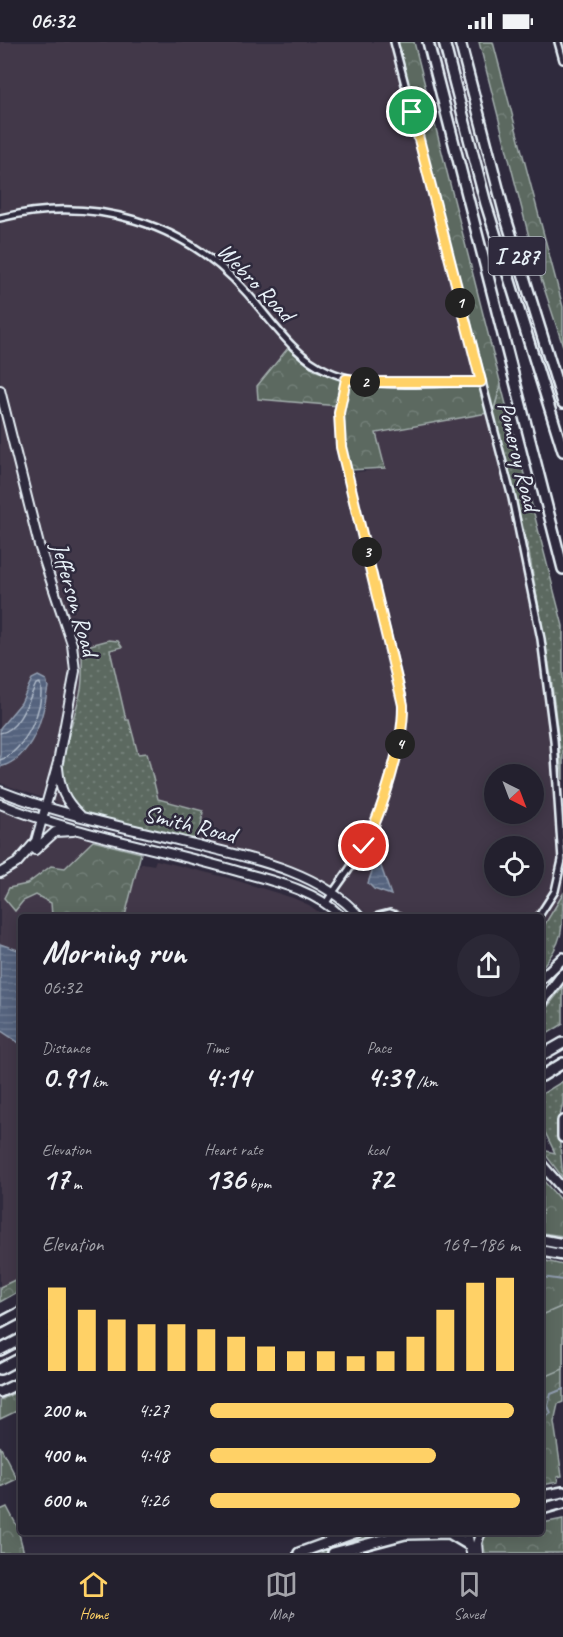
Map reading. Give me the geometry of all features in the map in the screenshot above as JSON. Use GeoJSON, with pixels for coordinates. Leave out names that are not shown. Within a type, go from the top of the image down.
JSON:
{"type":"FeatureCollection","features":[{"type":"Feature","properties":{"kind":"highway","name":"I 287"},"geometry":{"type":"LineString","coordinates":[[428,42],[563,569]]}},
{"type":"Feature","properties":{"kind":"highway"},"geometry":{"type":"LineString","coordinates":[[444,42],[489,215],[563,451]]}},
{"type":"Feature","properties":{"kind":"highway","name":"I 287"},"geometry":{"type":"LineString","coordinates":[[460,42],[505,215],[563,403]]}},
{"type":"Feature","properties":{"kind":"highway"},"geometry":{"type":"LineString","coordinates":[[544,976],[563,958]]}},
{"type":"Feature","properties":{"kind":"highway"},"geometry":{"type":"LineString","coordinates":[[544,999],[563,974]]}},
{"type":"Feature","properties":{"kind":"highway"},"geometry":{"type":"LineString","coordinates":[[544,1054],[563,1043]]}},
{"type":"Feature","properties":{"kind":"highway"},"geometry":{"type":"LineString","coordinates":[[544,1075],[563,1063]]}},
{"type":"Feature","properties":{"kind":"highway"},"geometry":{"type":"LineString","coordinates":[[563,1121],[563,1137]]}},
{"type":"Feature","properties":{"kind":"highway"},"geometry":{"type":"LineString","coordinates":[[544,1240],[563,1244]]}},
{"type":"Feature","properties":{"kind":"highway"},"geometry":{"type":"LineString","coordinates":[[544,1251],[563,1255]]}},
{"type":"Feature","properties":{"kind":"highway"},"geometry":{"type":"LineString","coordinates":[[0,1323],[18,1314]]}},
{"type":"Feature","properties":{"kind":"highway"},"geometry":{"type":"LineString","coordinates":[[0,1350],[18,1341]]}},
{"type":"Feature","properties":{"kind":"highway"},"geometry":{"type":"LineString","coordinates":[[0,1369],[18,1360]]}},
{"type":"Feature","properties":{"kind":"highway"},"geometry":{"type":"LineString","coordinates":[[0,1392],[18,1383]]}},
{"type":"Feature","properties":{"kind":"highway"},"geometry":{"type":"LineString","coordinates":[[544,1496],[563,1492]]}},
{"type":"Feature","properties":{"kind":"highway"},"geometry":{"type":"LineString","coordinates":[[544,1509],[563,1505]]}},
{"type":"Feature","properties":{"kind":"highway"},"geometry":{"type":"LineString","coordinates":[[299,1553],[349,1535]]}},
{"type":"Feature","properties":{"kind":"highway"},"geometry":{"type":"LineString","coordinates":[[333,1553],[396,1535]]}},
{"type":"Feature","properties":{"kind":"highway"},"geometry":{"type":"LineString","coordinates":[[452,1535],[470,1549]]}},
{"type":"Feature","properties":{"kind":"main road","name":"Jefferson Road"},"geometry":{"type":"LineString","coordinates":[[0,390],[39,545],[73,651],[74,684],[58,762],[36,841],[17,863],[0,873]]}},
{"type":"Feature","properties":{"kind":"main road"},"geometry":{"type":"LineString","coordinates":[[58,762],[60,789],[65,801],[81,816]]}},
{"type":"Feature","properties":{"kind":"main road","name":"Smith Road"},"geometry":{"type":"LineString","coordinates":[[0,791],[46,807],[255,861],[303,877],[332,893],[357,914]]}},
{"type":"Feature","properties":{"kind":"main road","name":"Smith Road"},"geometry":{"type":"LineString","coordinates":[[0,804],[43,819],[277,882],[306,892],[326,903],[338,914]]}},
{"type":"Feature","properties":{"kind":"main road"},"geometry":{"type":"LineString","coordinates":[[17,863],[55,832],[88,831]]}},
{"type":"Feature","properties":{"kind":"main road"},"geometry":{"type":"LineString","coordinates":[[544,1167],[563,1189]]}},
{"type":"Feature","properties":{"kind":"main road"},"geometry":{"type":"LineString","coordinates":[[478,1553],[477,1543],[480,1535]]}},
{"type":"Feature","properties":{"kind":"street","name":"Pomeroy Road"},"geometry":{"type":"LineString","coordinates":[[394,42],[512,498],[532,591],[554,740],[562,860],[555,891],[540,914]]}},
{"type":"Feature","properties":{"kind":"street"},"geometry":{"type":"LineString","coordinates":[[558,42],[563,60]]}},
{"type":"Feature","properties":{"kind":"street","name":"Webro Road"},"geometry":{"type":"LineString","coordinates":[[0,218],[42,210],[78,209],[131,218],[168,232],[200,250],[225,269],[303,356],[346,379],[373,382],[481,382]]}},
{"type":"Feature","properties":{"kind":"street"},"geometry":{"type":"LineString","coordinates":[[326,903],[369,836],[398,753],[404,718],[402,696],[341,447],[339,413],[346,379]]}},
{"type":"Feature","properties":{"kind":"shaded area"},"geometry":{"type":"Polygon","coordinates":[[[0,42],[393,42],[434,206],[463,296],[487,387],[361,387],[314,370],[288,348],[258,399],[339,406],[352,473],[385,468],[375,433],[493,412],[528,547],[551,676],[563,780],[563,894],[544,926],[544,914],[367,914],[347,895],[324,883],[254,855],[94,816],[0,783],[0,42]]]}},
{"type":"Feature","properties":{"kind":"shaded area"},"geometry":{"type":"Polygon","coordinates":[[[0,806],[93,841],[65,868],[51,866],[27,884],[9,888],[23,901],[36,895],[51,903],[52,914],[18,914],[18,1278],[0,1287],[0,806]]]}},
{"type":"Feature","properties":{"kind":"shaded area"},"geometry":{"type":"Polygon","coordinates":[[[156,860],[228,878],[293,898],[321,914],[126,914],[137,870],[142,863],[154,865],[156,860]]]}},
{"type":"Feature","properties":{"kind":"green space"},"geometry":{"type":"Polygon","coordinates":[[[393,42],[414,42],[501,385],[493,412],[376,433],[385,468],[350,470],[339,406],[258,399],[257,386],[288,348],[314,370],[361,387],[486,387],[463,296],[434,206],[393,42]]]}},
{"type":"Feature","properties":{"kind":"green space"},"geometry":{"type":"Polygon","coordinates":[[[479,42],[493,42],[563,307],[563,346],[535,260],[479,42]]]}},
{"type":"Feature","properties":{"kind":"green space"},"geometry":{"type":"Polygon","coordinates":[[[501,385],[563,626],[563,780],[551,676],[528,547],[493,412],[501,385]]]}},
{"type":"Feature","properties":{"kind":"green space"},"geometry":{"type":"Polygon","coordinates":[[[109,640],[118,641],[122,647],[110,650],[126,720],[129,720],[138,754],[147,753],[158,799],[203,811],[200,835],[195,840],[87,814],[73,803],[66,790],[63,774],[64,757],[81,689],[82,651],[87,646],[109,640]]]}},
{"type":"Feature","properties":{"kind":"green space"},"geometry":{"type":"Polygon","coordinates":[[[93,841],[141,853],[126,914],[52,914],[51,903],[36,895],[23,901],[15,911],[4,898],[9,888],[27,884],[51,866],[65,868],[93,841]]]}},
{"type":"Feature","properties":{"kind":"green space"},"geometry":{"type":"Polygon","coordinates":[[[563,894],[563,917],[558,943],[544,964],[544,926],[563,894]]]}},
{"type":"Feature","properties":{"kind":"green space"},"geometry":{"type":"Polygon","coordinates":[[[563,987],[563,1024],[544,1036],[544,1011],[563,987]]]}},
{"type":"Feature","properties":{"kind":"green space"},"geometry":{"type":"Polygon","coordinates":[[[563,1081],[563,1103],[558,1124],[563,1178],[544,1153],[544,1150],[555,1153],[544,1130],[544,1093],[563,1081]]]}},
{"type":"Feature","properties":{"kind":"green space"},"geometry":{"type":"Polygon","coordinates":[[[544,1181],[563,1203],[563,1236],[544,1233],[544,1181]]]}},
{"type":"Feature","properties":{"kind":"green space"},"geometry":{"type":"Polygon","coordinates":[[[544,1260],[563,1265],[563,1402],[558,1404],[554,1422],[562,1476],[557,1477],[558,1482],[544,1485],[544,1260]]]}},
{"type":"Feature","properties":{"kind":"green space"},"geometry":{"type":"Polygon","coordinates":[[[18,1278],[18,1292],[0,1302],[0,1287],[18,1278]]]}},
{"type":"Feature","properties":{"kind":"green space"},"geometry":{"type":"Polygon","coordinates":[[[563,1306],[563,1369],[544,1377],[544,1314],[563,1306]]]}},
{"type":"Feature","properties":{"kind":"green space"},"geometry":{"type":"Polygon","coordinates":[[[18,1391],[18,1410],[0,1419],[0,1400],[18,1391]]]}},
{"type":"Feature","properties":{"kind":"green space"},"geometry":{"type":"Polygon","coordinates":[[[0,1446],[17,1479],[0,1487],[0,1446]]]}},
{"type":"Feature","properties":{"kind":"green space"},"geometry":{"type":"Polygon","coordinates":[[[7,1507],[17,1526],[24,1553],[0,1553],[0,1510],[7,1507]]]}},
{"type":"Feature","properties":{"kind":"green space"},"geometry":{"type":"Polygon","coordinates":[[[563,1519],[563,1553],[485,1553],[483,1540],[487,1535],[544,1535],[544,1523],[563,1519]]]}},
{"type":"Feature","properties":{"kind":"green space"},"geometry":{"type":"Polygon","coordinates":[[[363,1535],[388,1535],[325,1553],[309,1553],[363,1535]]]}},
{"type":"Feature","properties":{"kind":"water"},"geometry":{"type":"Polygon","coordinates":[[[38,676],[46,680],[48,687],[39,724],[21,755],[0,767],[0,728],[21,703],[32,679],[38,676]]]}},
{"type":"Feature","properties":{"kind":"water"},"geometry":{"type":"Polygon","coordinates":[[[377,857],[391,895],[374,889],[368,883],[377,857]]]}},
{"type":"Feature","properties":{"kind":"water"},"geometry":{"type":"Polygon","coordinates":[[[0,944],[18,950],[18,1042],[0,1030],[0,944]]]}},
{"type":"Feature","properties":{"kind":"waterway"},"geometry":{"type":"LineString","coordinates":[[544,1277],[563,1280]]}},
{"type":"Feature","properties":{"kind":"waterway"},"geometry":{"type":"LineString","coordinates":[[544,1418],[551,1413],[548,1406],[551,1394],[563,1389]]}},
{"type":"Feature","properties":{"kind":"route"},"geometry":{"type":"LineString","coordinates":[[364,846],[398,753],[404,718],[402,696],[341,447],[339,413],[346,379],[373,382],[481,382],[412,112]]}}]}
